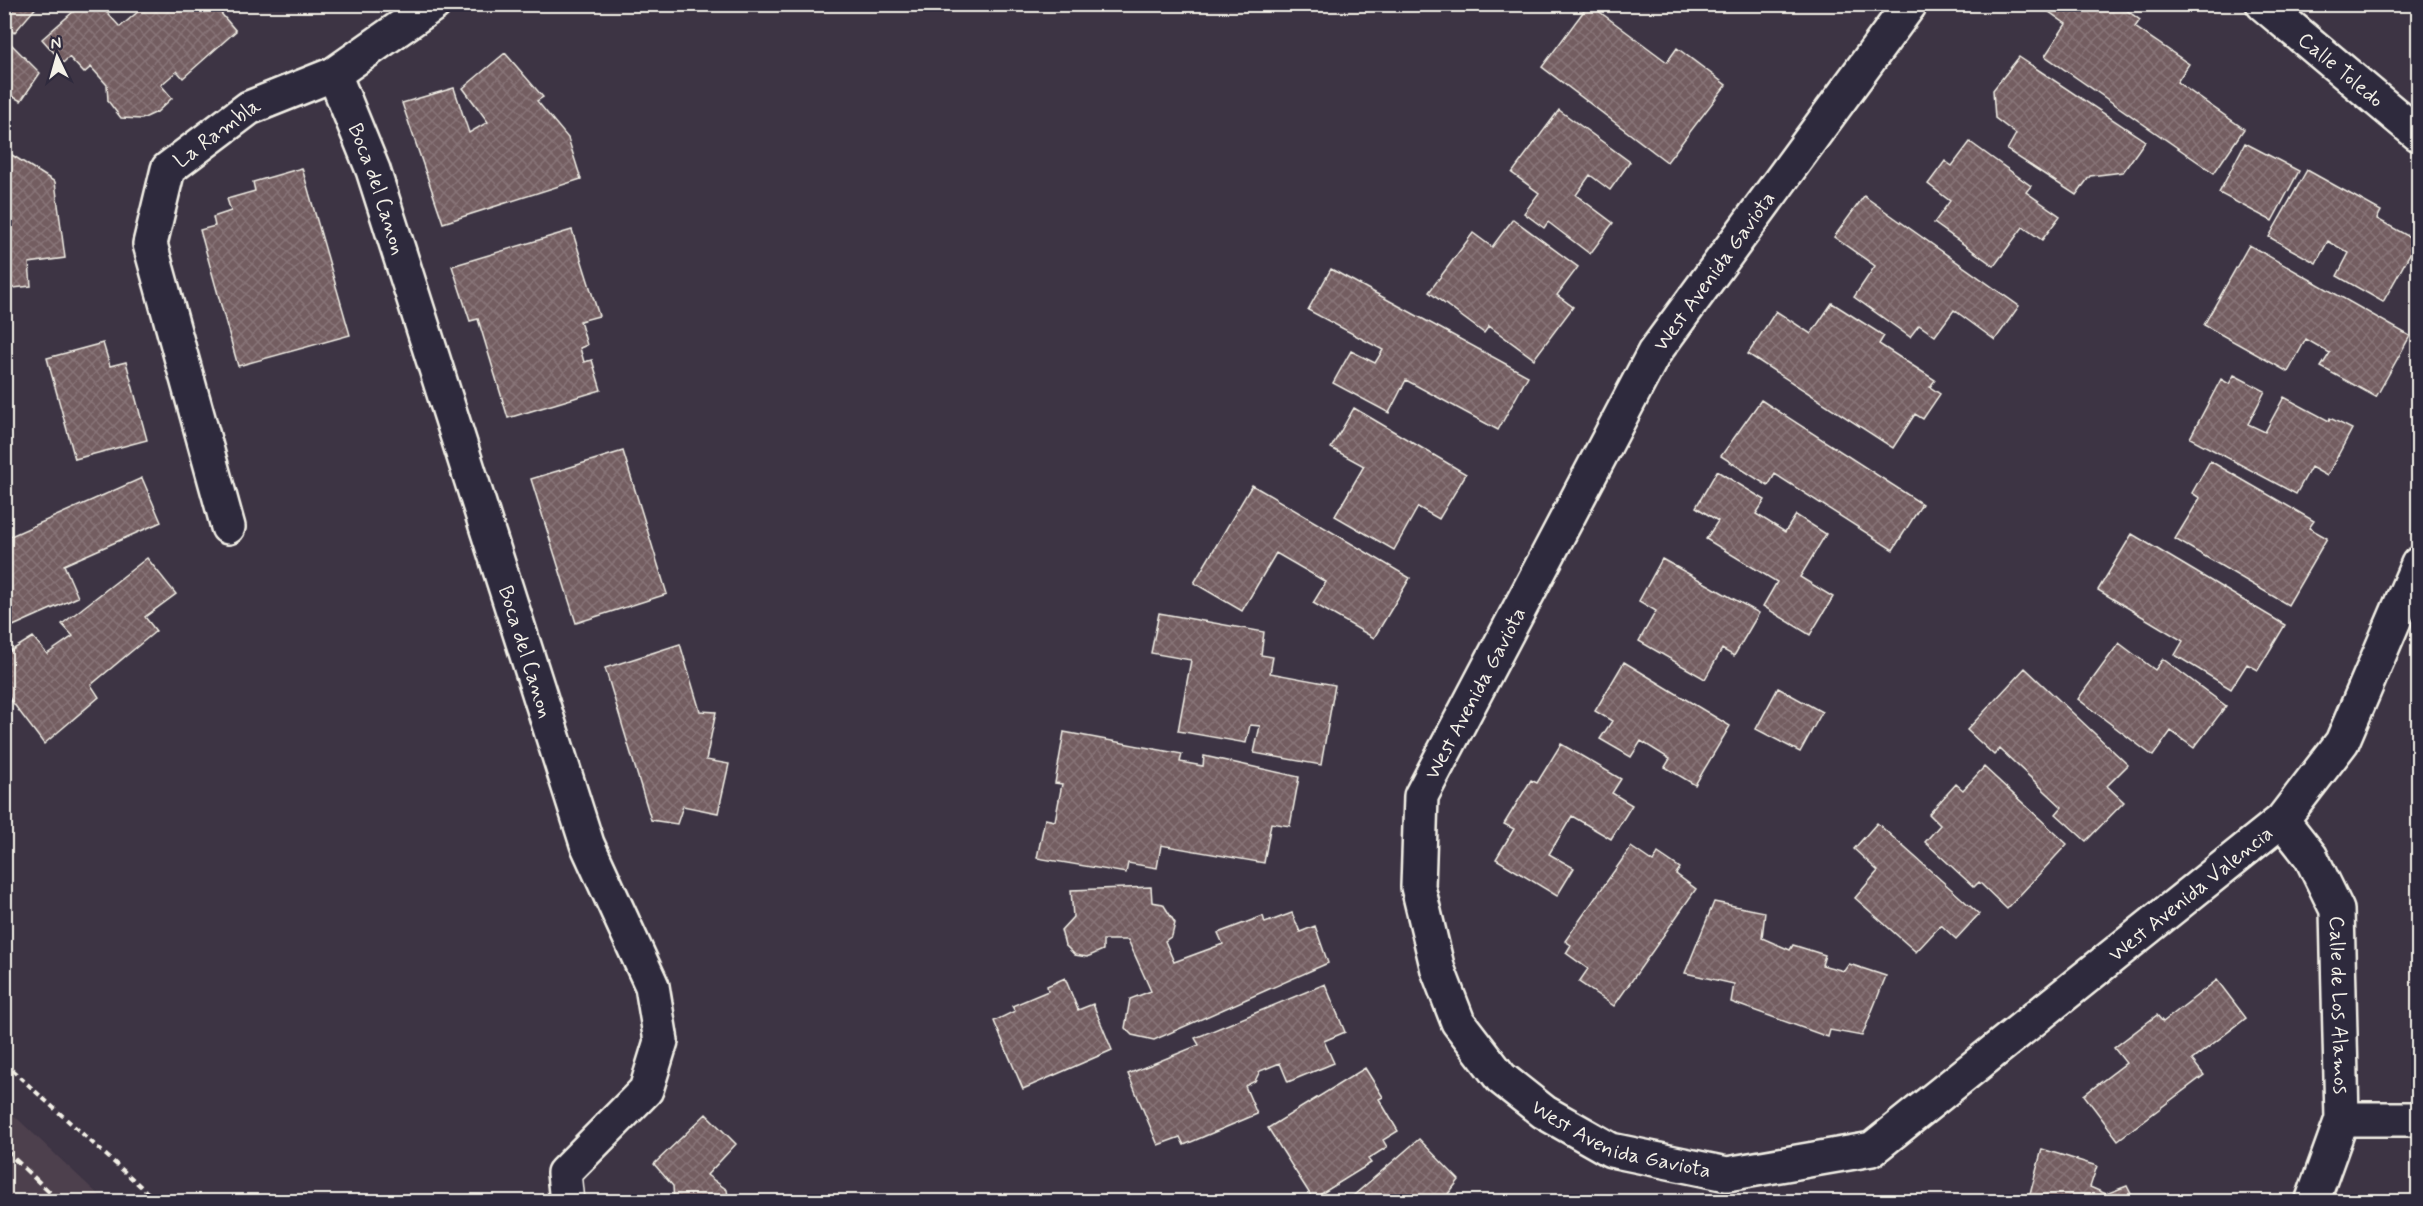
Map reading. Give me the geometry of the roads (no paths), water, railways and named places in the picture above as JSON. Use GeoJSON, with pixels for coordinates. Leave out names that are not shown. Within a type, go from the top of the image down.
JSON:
{"type":"FeatureCollection","features":[{"type":"Feature","properties":{"kind":"street","name":"La Rambla"},"geometry":{"type":"LineString","coordinates":[[228,527],[150,244],[168,169],[249,108],[334,74],[434,4]]}},
{"type":"Feature","properties":{"kind":"street","name":"West Avenida Gaviota"},"geometry":{"type":"LineString","coordinates":[[1872,1149],[1727,1174],[1611,1150],[1544,1112],[1501,1078],[1458,1022],[1438,970],[1418,887],[1421,796],[1654,353],[1910,4]]}},
{"type":"Feature","properties":{"kind":"street","name":"Calle Toledo"},"geometry":{"type":"LineString","coordinates":[[2263,4],[2418,134]]}},
{"type":"Feature","properties":{"kind":"street","name":"Boca del Canon"},"geometry":{"type":"LineString","coordinates":[[334,74],[373,170],[587,844],[652,986],[661,1041],[646,1090],[564,1173],[567,1202]]}},
{"type":"Feature","properties":{"kind":"street","name":"West Avenida Valencia"},"geometry":{"type":"LineString","coordinates":[[1872,1149],[2282,820],[2342,742],[2418,564]]}},
{"type":"Feature","properties":{"kind":"street","name":"Calle de Los Alamos"},"geometry":{"type":"LineString","coordinates":[[2282,820],[2311,857],[2337,910],[2342,1119],[2312,1202]]}},
{"type":"Feature","properties":{"kind":"street"},"geometry":{"type":"LineString","coordinates":[[2342,1119],[2418,1119]]}},
{"type":"Feature","properties":{"kind":"railway"},"geometry":{"type":"LineString","coordinates":[[4,1149],[60,1202]]}}]}
